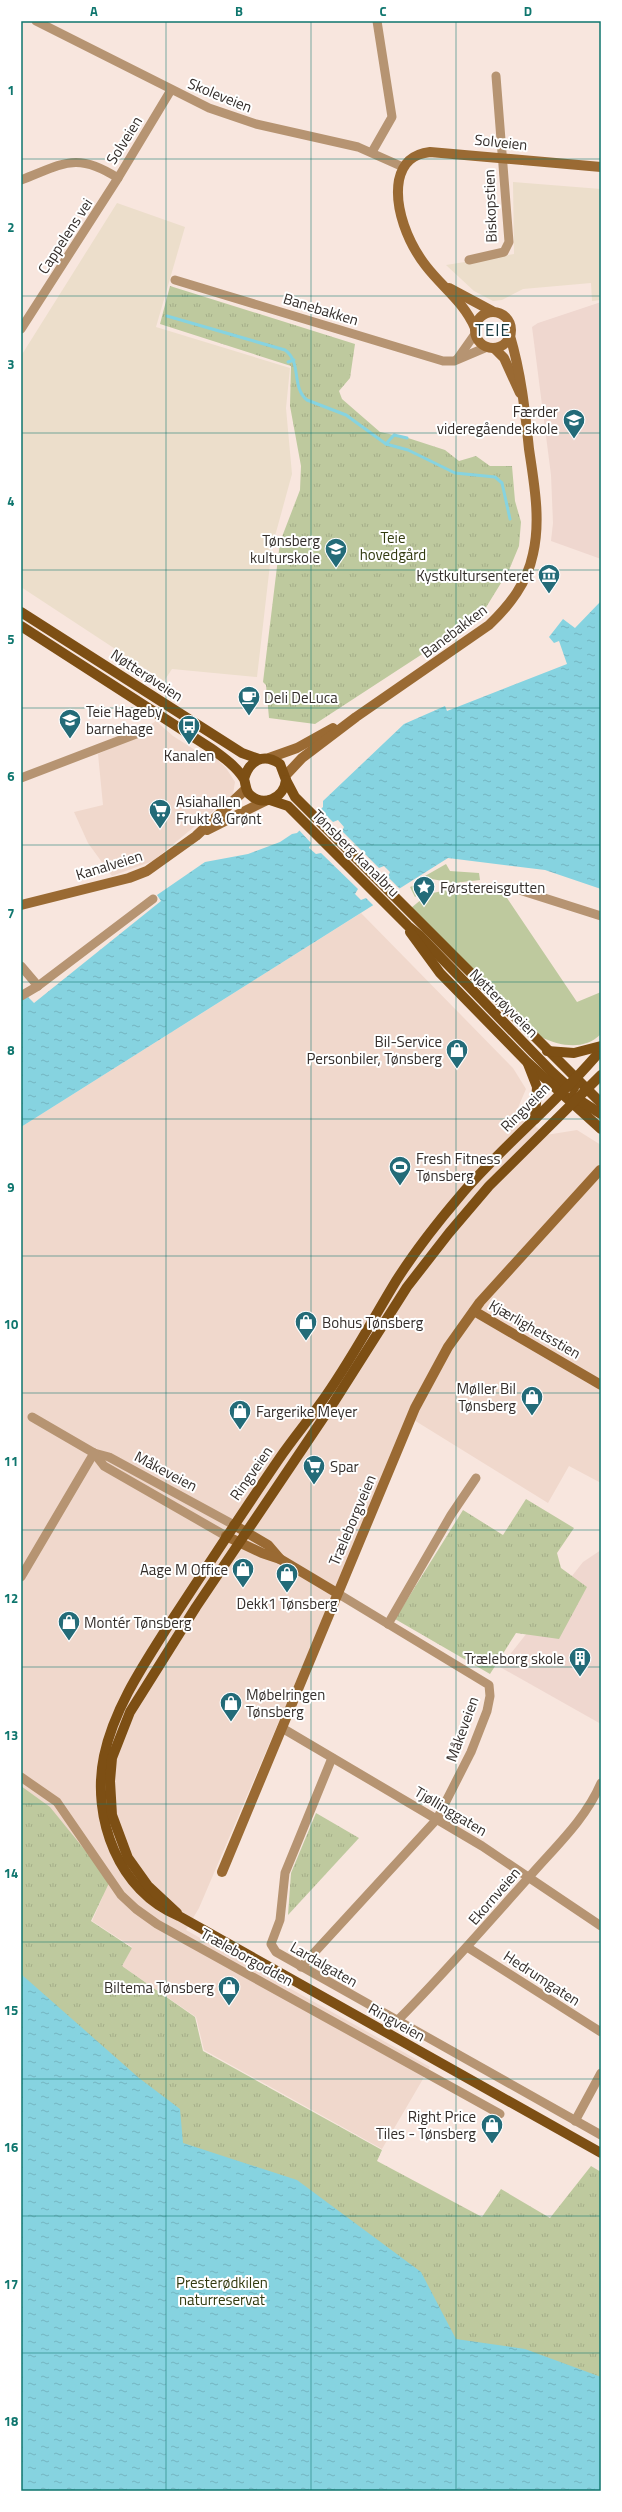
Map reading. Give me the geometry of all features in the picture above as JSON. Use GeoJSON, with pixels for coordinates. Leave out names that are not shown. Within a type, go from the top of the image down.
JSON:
{"type":"FeatureCollection","features":[{"type":"Feature","properties":{"kind":"main road","name":"Nøtterøveien"},"geometry":{"type":"LineString","coordinates":[[21,612],[242,753],[264,758]]}},
{"type":"Feature","properties":{"kind":"main road","name":"Nøtterøveien"},"geometry":{"type":"LineString","coordinates":[[21,626],[212,749],[227,760],[245,784]]}},
{"type":"Feature","properties":{"kind":"main road"},"geometry":{"type":"LineString","coordinates":[[264,758],[280,764],[286,778],[281,793],[267,800],[254,798],[245,784],[246,768],[264,758]]}},
{"type":"Feature","properties":{"kind":"main road","name":"Tønsberg kanalbru"},"geometry":{"type":"LineString","coordinates":[[286,778],[295,797],[403,907]]}},
{"type":"Feature","properties":{"kind":"main road","name":"Tønsberg kanalbru"},"geometry":{"type":"LineString","coordinates":[[267,800],[288,806],[396,914]]}},
{"type":"Feature","properties":{"kind":"main road","name":"Nøtterøyveien"},"geometry":{"type":"LineString","coordinates":[[403,907],[547,1051],[568,1086],[575,1101]]}},
{"type":"Feature","properties":{"kind":"main road","name":"Nøtterøyveien"},"geometry":{"type":"LineString","coordinates":[[396,914],[419,935],[552,1072],[568,1086]]}},
{"type":"Feature","properties":{"kind":"main road","name":"Nøtterøyveien"},"geometry":{"type":"LineString","coordinates":[[408,926],[419,947],[436,969],[527,1062],[568,1086]]}},
{"type":"Feature","properties":{"kind":"main road"},"geometry":{"type":"LineString","coordinates":[[547,1051],[574,1053],[601,1046]]}},
{"type":"Feature","properties":{"kind":"main road","name":"Ringveien"},"geometry":{"type":"LineString","coordinates":[[601,1050],[568,1086],[477,1177],[424,1241],[397,1280],[325,1396],[226,1536],[130,1691],[114,1723],[102,1767],[101,1792],[104,1815],[110,1839],[121,1863],[134,1882],[161,1909],[180,1916],[601,2153]]}},
{"type":"Feature","properties":{"kind":"main road"},"geometry":{"type":"LineString","coordinates":[[527,1062],[537,1087],[535,1119]]}},
{"type":"Feature","properties":{"kind":"main road","name":"Ringveien"},"geometry":{"type":"LineString","coordinates":[[180,1916],[140,1876],[122,1847],[110,1803],[112,1758],[121,1729],[142,1691],[334,1402],[411,1282],[473,1204],[601,1074]]}},
{"type":"Feature","properties":{"kind":"main road"},"geometry":{"type":"LineString","coordinates":[[568,1086],[586,1089],[601,1103]]}},
{"type":"Feature","properties":{"kind":"main road"},"geometry":{"type":"LineString","coordinates":[[575,1101],[601,1114]]}},
{"type":"Feature","properties":{"kind":"main road"},"geometry":{"type":"LineString","coordinates":[[575,1101],[601,1129]]}},
{"type":"Feature","properties":{"kind":"street","name":"Skoleveien"},"geometry":{"type":"LineString","coordinates":[[36,21],[171,90],[237,118],[284,131],[324,137],[372,152],[403,167]]}},
{"type":"Feature","properties":{"kind":"street"},"geometry":{"type":"LineString","coordinates":[[372,152],[392,117],[377,21]]}},
{"type":"Feature","properties":{"kind":"street","name":"Biskopstien"},"geometry":{"type":"LineString","coordinates":[[469,260],[499,254],[508,247],[503,157],[496,76]]}},
{"type":"Feature","properties":{"kind":"street","name":"Solveien"},"geometry":{"type":"LineString","coordinates":[[21,180],[74,161],[92,163],[118,178],[171,90]]}},
{"type":"Feature","properties":{"kind":"street","name":"Solveien"},"geometry":{"type":"LineString","coordinates":[[403,167],[416,155],[430,152],[503,157],[601,167]]}},
{"type":"Feature","properties":{"kind":"street","name":"Banebakken"},"geometry":{"type":"LineString","coordinates":[[403,167],[399,193],[404,222],[420,258],[466,310],[478,341],[504,358],[522,398]]}},
{"type":"Feature","properties":{"kind":"street","name":"Cappelens vei"},"geometry":{"type":"LineString","coordinates":[[21,329],[118,178]]}},
{"type":"Feature","properties":{"kind":"street","name":"Banebakken"},"geometry":{"type":"LineString","coordinates":[[175,280],[431,358],[449,361],[504,344],[510,336]]}},
{"type":"Feature","properties":{"kind":"street","name":"Banebakken"},"geometry":{"type":"LineString","coordinates":[[286,778],[302,758],[356,716],[489,625],[503,612],[521,586],[533,555],[536,524],[534,488],[522,398],[522,379],[510,336],[508,320],[502,314],[492,312],[444,285]]}},
{"type":"Feature","properties":{"kind":"street"},"geometry":{"type":"LineString","coordinates":[[458,358],[475,331],[480,316],[492,312]]}},
{"type":"Feature","properties":{"kind":"street","name":"Banebakken"},"geometry":{"type":"LineString","coordinates":[[264,758],[297,748],[356,716]]}},
{"type":"Feature","properties":{"kind":"street"},"geometry":{"type":"LineString","coordinates":[[21,778],[144,731]]}},
{"type":"Feature","properties":{"kind":"street","name":"Kanalveien"},"geometry":{"type":"LineString","coordinates":[[196,836],[245,784]]}},
{"type":"Feature","properties":{"kind":"street","name":"Kanalveien"},"geometry":{"type":"LineString","coordinates":[[21,905],[129,878],[147,871],[196,836],[267,800]]}},
{"type":"Feature","properties":{"kind":"street"},"geometry":{"type":"LineString","coordinates":[[513,888],[601,916]]}},
{"type":"Feature","properties":{"kind":"street"},"geometry":{"type":"LineString","coordinates":[[21,996],[38,986],[153,899]]}},
{"type":"Feature","properties":{"kind":"street"},"geometry":{"type":"LineString","coordinates":[[21,966],[38,986]]}},
{"type":"Feature","properties":{"kind":"street","name":"Træleborgveien"},"geometry":{"type":"LineString","coordinates":[[222,1872],[415,1408],[448,1347],[474,1311],[600,1170]]}},
{"type":"Feature","properties":{"kind":"street","name":"Kjærlighetsstien"},"geometry":{"type":"LineString","coordinates":[[474,1311],[601,1385]]}},
{"type":"Feature","properties":{"kind":"street","name":"Måkeveien"},"geometry":{"type":"LineString","coordinates":[[32,1417],[94,1453],[109,1457],[247,1532],[268,1545],[280,1559]]}},
{"type":"Feature","properties":{"kind":"street"},"geometry":{"type":"LineString","coordinates":[[21,1577],[94,1453],[104,1466],[226,1536]]}},
{"type":"Feature","properties":{"kind":"street"},"geometry":{"type":"LineString","coordinates":[[388,1624],[451,1515],[476,1478]]}},
{"type":"Feature","properties":{"kind":"street","name":"Måkeveien"},"geometry":{"type":"LineString","coordinates":[[226,1536],[280,1559],[489,1685],[490,1696],[487,1712],[471,1752],[437,1819],[301,1967]]}},
{"type":"Feature","properties":{"kind":"street","name":"Tjøllinggaten"},"geometry":{"type":"LineString","coordinates":[[282,1728],[437,1819],[530,1877],[601,1926]]}},
{"type":"Feature","properties":{"kind":"street","name":"Lardalgaten"},"geometry":{"type":"LineString","coordinates":[[332,1758],[285,1873],[280,1920],[272,1944],[276,1952],[601,2135]]}},
{"type":"Feature","properties":{"kind":"street","name":"Træleborgodden"},"geometry":{"type":"LineString","coordinates":[[21,1777],[58,1802],[117,1890],[136,1909],[157,1924],[500,2114]]}},
{"type":"Feature","properties":{"kind":"street","name":"Ekornveien"},"geometry":{"type":"LineString","coordinates":[[397,2021],[467,1947],[581,1819],[600,1786]]}},
{"type":"Feature","properties":{"kind":"street","name":"Hedrumgaten"},"geometry":{"type":"LineString","coordinates":[[467,1947],[601,2032]]}},
{"type":"Feature","properties":{"kind":"street"},"geometry":{"type":"LineString","coordinates":[[575,2121],[601,2073]]}},
{"type":"Feature","properties":{"kind":"shaded area"},"geometry":{"type":"Polygon","coordinates":[[[513,182],[601,189],[601,300],[592,301],[591,283],[523,289],[502,300],[493,301],[474,291],[446,265],[514,254],[513,182]]]}},
{"type":"Feature","properties":{"kind":"shaded area"},"geometry":{"type":"Polygon","coordinates":[[[117,203],[185,227],[156,327],[290,368],[286,408],[292,474],[272,547],[257,677],[172,669],[164,681],[21,587],[21,356],[117,203]]]}},
{"type":"Feature","properties":{"kind":"shaded area","name":"Færder videregående skole"},"geometry":{"type":"Polygon","coordinates":[[[601,302],[601,559],[551,541],[553,523],[551,475],[532,327],[538,323],[601,302]]]}},
{"type":"Feature","properties":{"kind":"shaded area"},"geometry":{"type":"Polygon","coordinates":[[[156,721],[173,736],[195,750],[212,755],[226,768],[235,782],[233,794],[228,801],[217,805],[213,811],[153,861],[112,876],[88,843],[74,812],[103,805],[98,754],[126,741],[156,721]]]}},
{"type":"Feature","properties":{"kind":"shaded area"},"geometry":{"type":"Polygon","coordinates":[[[361,913],[513,1068],[526,1089],[517,1110],[521,1114],[546,1135],[577,1130],[601,1145],[601,1483],[569,1466],[548,1503],[409,1417],[199,1908],[186,1930],[430,2067],[382,2149],[204,2050],[196,2017],[122,1966],[132,1947],[92,1921],[103,1896],[44,1811],[21,1796],[21,1127],[361,913]]]}},
{"type":"Feature","properties":{"kind":"shaded area"},"geometry":{"type":"Polygon","coordinates":[[[601,1550],[601,1724],[500,1667],[583,1562],[601,1550]]]}},
{"type":"Feature","properties":{"kind":"green space","name":"Teie hovedgård"},"geometry":{"type":"Polygon","coordinates":[[[170,286],[355,344],[350,378],[339,391],[342,399],[380,432],[408,438],[445,450],[459,461],[476,456],[490,466],[512,466],[515,501],[521,522],[519,546],[509,570],[485,609],[450,636],[315,724],[269,718],[266,685],[263,682],[280,542],[300,490],[301,466],[290,406],[291,366],[160,324],[170,286]]]}},
{"type":"Feature","properties":{"kind":"green space"},"geometry":{"type":"Polygon","coordinates":[[[446,864],[450,871],[479,873],[480,880],[454,883],[426,878],[425,876],[446,864]]]}},
{"type":"Feature","properties":{"kind":"green space"},"geometry":{"type":"Polygon","coordinates":[[[424,881],[435,883],[415,897],[410,887],[424,881]]]}},
{"type":"Feature","properties":{"kind":"green space"},"geometry":{"type":"Polygon","coordinates":[[[452,889],[503,892],[577,1002],[601,992],[601,1034],[587,1043],[580,1045],[556,1043],[541,1037],[411,908],[428,894],[452,889]]]}},
{"type":"Feature","properties":{"kind":"green space"},"geometry":{"type":"Polygon","coordinates":[[[526,1499],[574,1528],[557,1553],[561,1568],[587,1587],[559,1639],[516,1633],[490,1674],[395,1619],[463,1510],[503,1535],[526,1499]]]}},
{"type":"Feature","properties":{"kind":"green space","name":"Presterødkilen naturreservat"},"geometry":{"type":"Polygon","coordinates":[[[21,1786],[50,1807],[110,1881],[91,1921],[132,1948],[122,1966],[195,2017],[203,2051],[382,2150],[377,2161],[482,2217],[501,2189],[550,2218],[591,2166],[601,2172],[601,2491],[21,2491],[21,1786]]]}},
{"type":"Feature","properties":{"kind":"green space"},"geometry":{"type":"Polygon","coordinates":[[[316,1813],[359,1838],[288,1915],[291,1873],[316,1813]]]}},
{"type":"Feature","properties":{"kind":"water"},"geometry":{"type":"Polygon","coordinates":[[[601,601],[601,889],[545,870],[448,858],[21,1127],[21,999],[26,995],[34,1003],[161,901],[157,895],[205,862],[248,854],[280,842],[292,834],[297,833],[323,807],[323,801],[404,724],[445,706],[447,711],[567,664],[559,641],[554,643],[549,637],[563,619],[575,628],[601,601]]]}},
{"type":"Feature","properties":{"kind":"water","name":"Presterødkilen naturreservat"},"geometry":{"type":"Polygon","coordinates":[[[21,1974],[139,2078],[180,2109],[183,2143],[297,2180],[421,2272],[456,2339],[525,2349],[601,2377],[601,2491],[21,2491],[21,1974]]]}},
{"type":"Feature","properties":{"kind":"pier"},"geometry":{"type":"Polygon","coordinates":[[[319,808],[333,822],[338,820],[344,827],[342,831],[379,868],[384,866],[390,872],[388,877],[401,890],[375,907],[366,898],[361,900],[355,894],[358,889],[321,853],[316,854],[309,848],[311,843],[298,829],[319,808]]]}},
{"type":"Feature","properties":{"kind":"waterway"},"geometry":{"type":"LineString","coordinates":[[167,316],[285,350],[293,361],[299,388],[302,395],[307,400],[346,415],[386,444],[408,450],[455,473],[495,477],[502,483],[510,519]]}},
{"type":"Feature","properties":{"kind":"waterway"},"geometry":{"type":"LineString","coordinates":[[288,362],[294,360]]}},
{"type":"Feature","properties":{"kind":"waterway"},"geometry":{"type":"LineString","coordinates":[[386,444],[394,435],[407,438]]}},
{"type":"Feature","properties":{"kind":"place","name":"Færder videregående skole"},"geometry":{"type":"Point","coordinates":[574,440]}},
{"type":"Feature","properties":{"kind":"place","name":"Tønsberg kulturskole"},"geometry":{"type":"Point","coordinates":[336,568]}},
{"type":"Feature","properties":{"kind":"place","name":"Kystkultursenteret"},"geometry":{"type":"Point","coordinates":[549,594]}},
{"type":"Feature","properties":{"kind":"place","name":"Deli DeLuca"},"geometry":{"type":"Point","coordinates":[249,716]}},
{"type":"Feature","properties":{"kind":"place","name":"Teie Hageby barnehage"},"geometry":{"type":"Point","coordinates":[70,740]}},
{"type":"Feature","properties":{"kind":"place","name":"Kanalen"},"geometry":{"type":"Point","coordinates":[189,746]}},
{"type":"Feature","properties":{"kind":"place","name":"Asiahallen Frukt & Grønt"},"geometry":{"type":"Point","coordinates":[160,830]}},
{"type":"Feature","properties":{"kind":"place","name":"Førstereisgutten"},"geometry":{"type":"Point","coordinates":[424,906]}},
{"type":"Feature","properties":{"kind":"place","name":"Bil-Service Personbiler, Tønsberg"},"geometry":{"type":"Point","coordinates":[457,1070]}},
{"type":"Feature","properties":{"kind":"place","name":"Fresh Fitness Tønsberg"},"geometry":{"type":"Point","coordinates":[400,1186]}},
{"type":"Feature","properties":{"kind":"place","name":"Bohus Tønsberg"},"geometry":{"type":"Point","coordinates":[306,1342]}},
{"type":"Feature","properties":{"kind":"place","name":"Møller Bil Tønsberg"},"geometry":{"type":"Point","coordinates":[532,1416]}},
{"type":"Feature","properties":{"kind":"place","name":"Fargerike Meyer"},"geometry":{"type":"Point","coordinates":[240,1430]}},
{"type":"Feature","properties":{"kind":"place","name":"Spar"},"geometry":{"type":"Point","coordinates":[314,1486]}},
{"type":"Feature","properties":{"kind":"place","name":"Aage M Office"},"geometry":{"type":"Point","coordinates":[243,1588]}},
{"type":"Feature","properties":{"kind":"place","name":"Dekk1 Tønsberg"},"geometry":{"type":"Point","coordinates":[287,1594]}},
{"type":"Feature","properties":{"kind":"place","name":"Montér Tønsberg"},"geometry":{"type":"Point","coordinates":[69,1642]}},
{"type":"Feature","properties":{"kind":"place","name":"Træleborg skole"},"geometry":{"type":"Point","coordinates":[580,1678]}},
{"type":"Feature","properties":{"kind":"place","name":"Møbelringen Tønsberg"},"geometry":{"type":"Point","coordinates":[231,1722]}},
{"type":"Feature","properties":{"kind":"place","name":"Biltema Tønsberg"},"geometry":{"type":"Point","coordinates":[229,2006]}},
{"type":"Feature","properties":{"kind":"place","name":"Right Price Tiles - Tønsberg"},"geometry":{"type":"Point","coordinates":[492,2144]}},
{"type":"Feature","properties":{"kind":"district","name":"TEIE"},"geometry":{"type":"Point","coordinates":[493,330]}}]}
